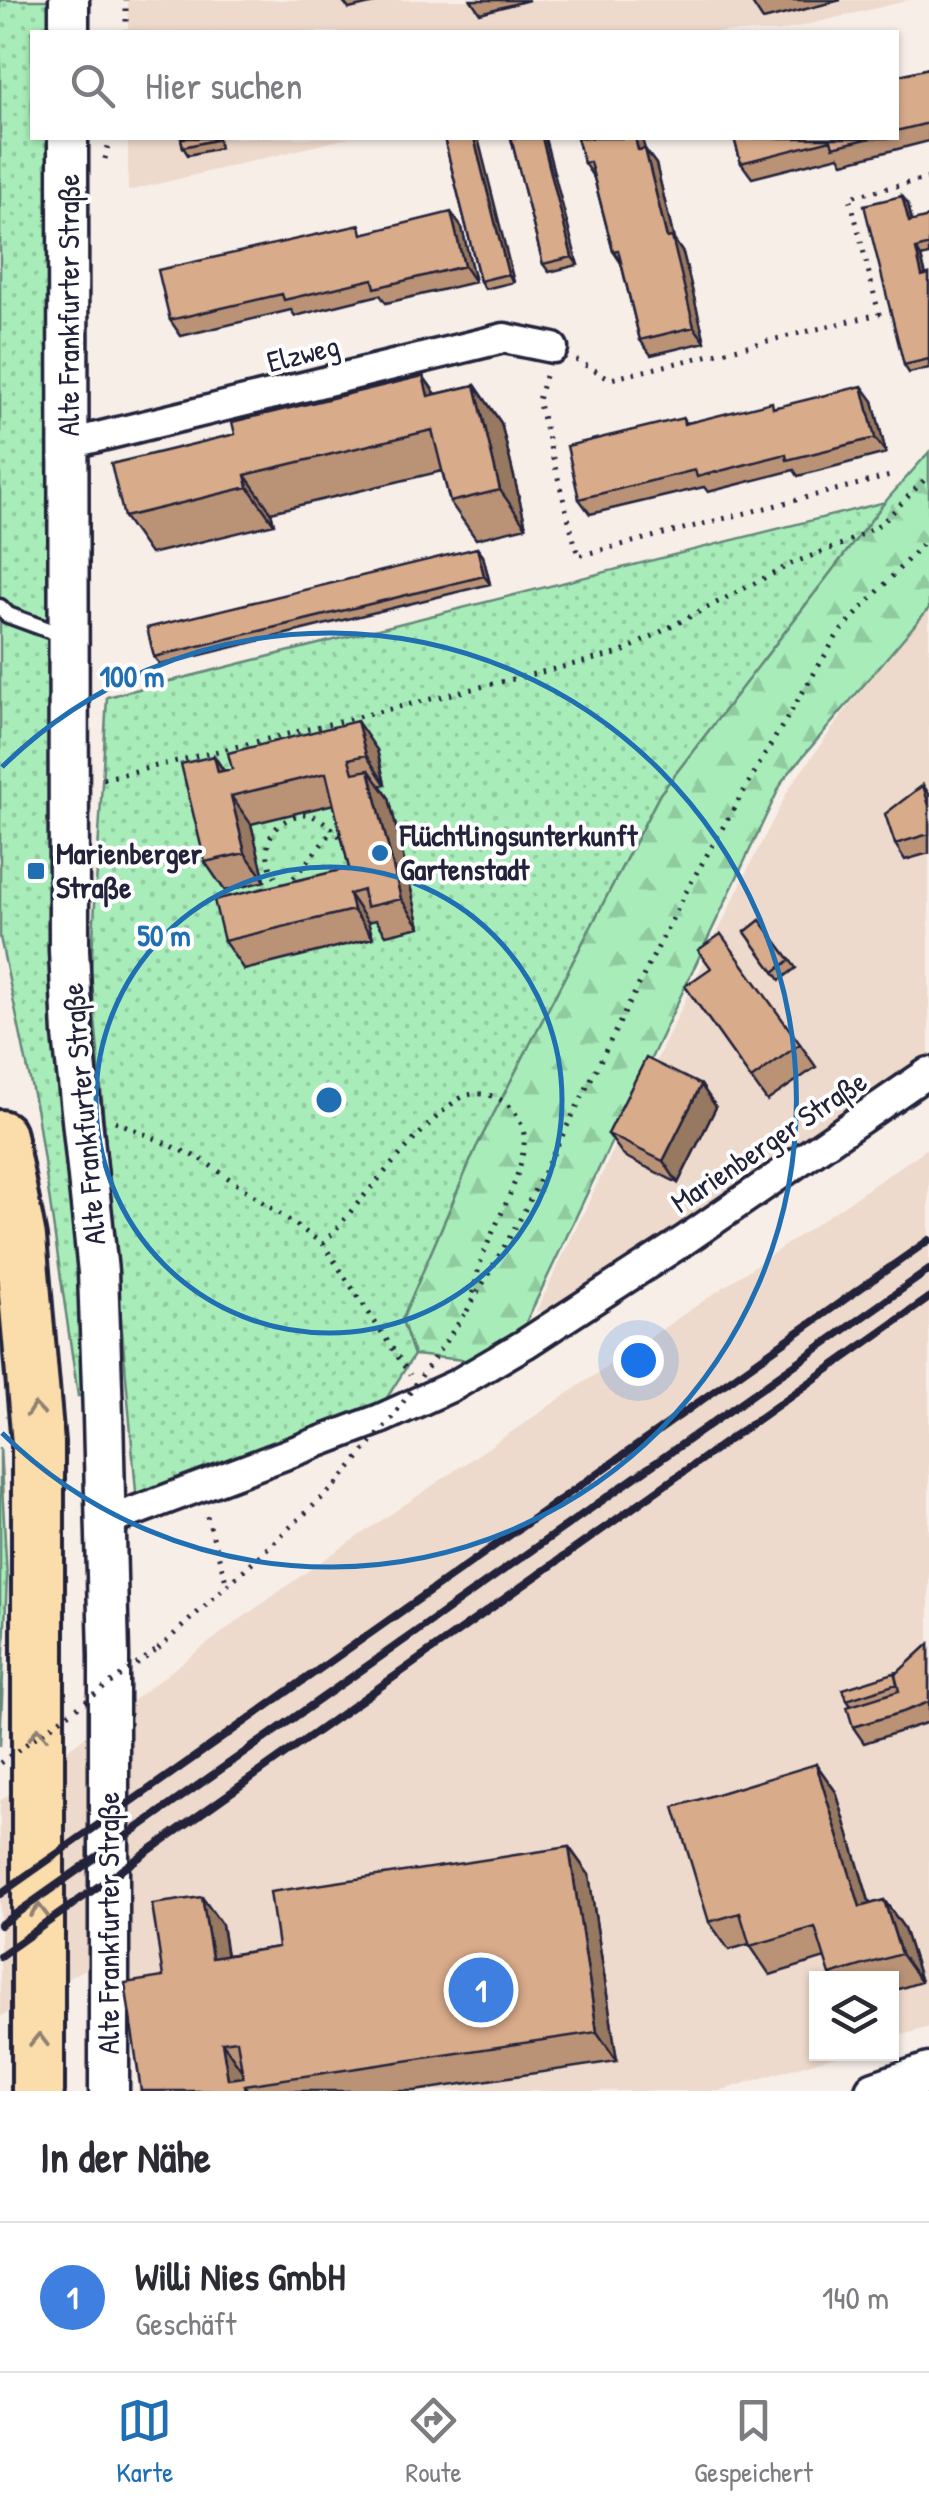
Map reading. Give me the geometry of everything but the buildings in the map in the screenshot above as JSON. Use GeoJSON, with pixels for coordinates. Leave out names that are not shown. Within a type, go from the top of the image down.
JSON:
{"type":"FeatureCollection","features":[{"type":"Feature","properties":{"kind":"highway"},"geometry":{"type":"LineString","coordinates":[[0,1136],[20,1238],[38,1443],[38,2091]]}},
{"type":"Feature","properties":{"kind":"street"},"geometry":{"type":"LineString","coordinates":[[69,0],[69,30]]}},
{"type":"Feature","properties":{"kind":"street","name":"Alte Frankfurter Straße"},"geometry":{"type":"LineString","coordinates":[[68,140],[69,917],[73,1034],[98,1272],[110,1786],[109,2091]]}},
{"type":"Feature","properties":{"kind":"street","name":"Elzweg"},"geometry":{"type":"LineString","coordinates":[[69,444],[504,338],[552,348]]}},
{"type":"Feature","properties":{"kind":"street","name":"Marienberger Straße"},"geometry":{"type":"LineString","coordinates":[[106,1522],[426,1400],[569,1316],[929,1072]]}},
{"type":"Feature","properties":{"kind":"street"},"geometry":{"type":"LineString","coordinates":[[875,2091],[929,2073]]}},
{"type":"Feature","properties":{"kind":"lane"},"geometry":{"type":"LineString","coordinates":[[0,608],[8,615],[70,637]]}},
{"type":"Feature","properties":{"kind":"path"},"geometry":{"type":"LineString","coordinates":[[126,0],[126,30]]}},
{"type":"Feature","properties":{"kind":"path"},"geometry":{"type":"LineString","coordinates":[[894,474],[578,556],[538,400],[552,348],[611,379],[879,314],[850,198],[929,178]]}},
{"type":"Feature","properties":{"kind":"path"},"geometry":{"type":"LineString","coordinates":[[70,788],[620,653],[793,563],[845,543],[882,523],[929,475]]}},
{"type":"Feature","properties":{"kind":"path"},"geometry":{"type":"LineString","coordinates":[[0,1763],[158,1649],[336,1484],[402,1406],[469,1308],[519,1221],[689,886],[767,751],[838,634],[929,537]]}},
{"type":"Feature","properties":{"kind":"path"},"geometry":{"type":"LineString","coordinates":[[314,815],[334,828],[344,843],[352,879],[342,895],[323,904],[281,894],[269,858],[272,832],[286,819],[314,815]]}},
{"type":"Feature","properties":{"kind":"path"},"geometry":{"type":"LineString","coordinates":[[281,894],[334,828]]}},
{"type":"Feature","properties":{"kind":"path"},"geometry":{"type":"LineString","coordinates":[[323,1244],[448,1106],[466,1095],[486,1094],[502,1100],[523,1126],[525,1144],[482,1257],[469,1308]]}},
{"type":"Feature","properties":{"kind":"path"},"geometry":{"type":"LineString","coordinates":[[108,1118],[201,1158],[323,1244],[426,1400]]}},
{"type":"Feature","properties":{"kind":"path"},"geometry":{"type":"LineString","coordinates":[[199,1487],[227,1585]]}},
{"type":"Feature","properties":{"kind":"shaded area"},"geometry":{"type":"Polygon","coordinates":[[[128,0],[910,0],[785,30],[128,30],[128,0]]]}},
{"type":"Feature","properties":{"kind":"shaded area"},"geometry":{"type":"Polygon","coordinates":[[[128,140],[340,140],[128,191],[128,140]]]}},
{"type":"Feature","properties":{"kind":"shaded area"},"geometry":{"type":"Polygon","coordinates":[[[929,609],[929,1054],[558,1306],[536,1312],[790,787],[851,703],[929,609]]]}},
{"type":"Feature","properties":{"kind":"shaded area"},"geometry":{"type":"Polygon","coordinates":[[[929,1147],[929,2027],[899,2036],[899,1971],[809,1971],[809,2061],[818,2061],[719,2091],[138,2091],[130,1943],[0,2017],[0,1801],[322,1561],[929,1147]]]}},
{"type":"Feature","properties":{"kind":"green space"},"geometry":{"type":"Polygon","coordinates":[[[0,0],[49,0],[49,30],[30,30],[30,140],[49,140],[52,760],[83,1282],[86,1395],[78,1396],[37,1113],[0,937],[0,0]]]}},
{"type":"Feature","properties":{"kind":"green space"},"geometry":{"type":"Polygon","coordinates":[[[929,452],[929,608],[783,780],[519,1337],[474,1361],[414,1355],[402,1320],[476,1148],[660,794],[885,502],[929,452]]]}},
{"type":"Feature","properties":{"kind":"green space"},"geometry":{"type":"Polygon","coordinates":[[[885,502],[660,794],[476,1148],[402,1320],[414,1355],[383,1404],[137,1503],[91,972],[107,697],[885,502]]]}},
{"type":"Feature","properties":{"kind":"green space"},"geometry":{"type":"Polygon","coordinates":[[[0,1447],[7,1578],[0,1746],[0,1447]]]}},
{"type":"Feature","properties":{"kind":"railway"},"geometry":{"type":"LineString","coordinates":[[0,1894],[929,1240]]}},
{"type":"Feature","properties":{"kind":"railway"},"geometry":{"type":"LineString","coordinates":[[0,1925],[929,1270]]}},
{"type":"Feature","properties":{"kind":"railway"},"geometry":{"type":"LineString","coordinates":[[0,1956],[929,1298]]}},
{"type":"Feature","properties":{"kind":"place","name":"Flüchtlingsunterkunft Gartenstadt"},"geometry":{"type":"Point","coordinates":[380,853]}},
{"type":"Feature","properties":{"kind":"place","name":"Marienberger Straße"},"geometry":{"type":"Point","coordinates":[36,871]}},
{"type":"Feature","properties":{"kind":"place","name":"Willi Nies GmbH"},"geometry":{"type":"Point","coordinates":[481,1990]}}]}
